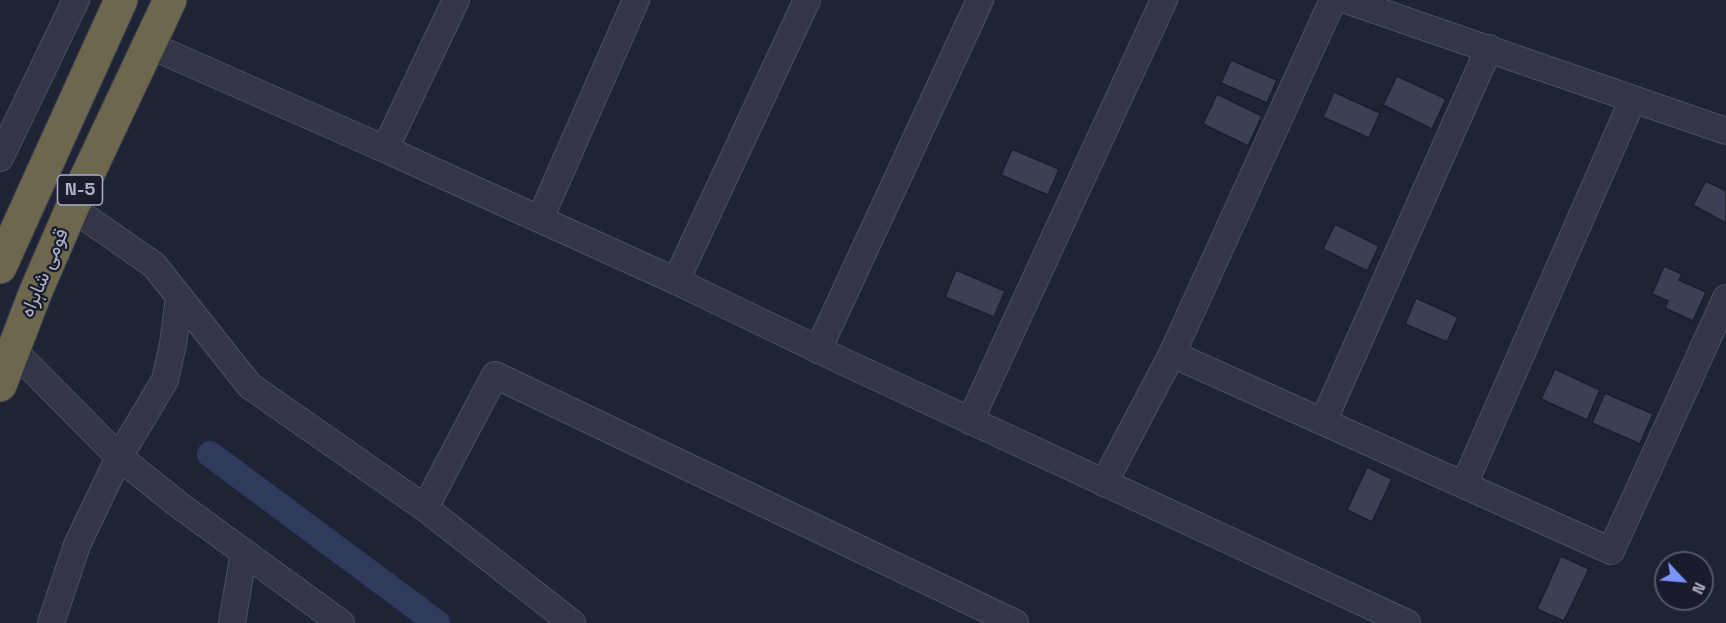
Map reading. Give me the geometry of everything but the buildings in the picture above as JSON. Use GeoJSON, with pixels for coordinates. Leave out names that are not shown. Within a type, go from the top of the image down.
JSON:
{"type":"FeatureCollection","features":[{"type":"Feature","properties":{"kind":"highway","name":"N-5"},"geometry":{"type":"LineString","coordinates":[[0,267],[122,0]]}},
{"type":"Feature","properties":{"kind":"highway","name":"قومی شاہراہ"},"geometry":{"type":"LineString","coordinates":[[0,385],[36,291],[72,208],[170,0]]}},
{"type":"Feature","properties":{"kind":"street"},"geometry":{"type":"LineString","coordinates":[[0,158],[76,0]]}},
{"type":"Feature","properties":{"kind":"street"},"geometry":{"type":"LineString","coordinates":[[385,149],[456,0]]}},
{"type":"Feature","properties":{"kind":"street"},"geometry":{"type":"LineString","coordinates":[[540,219],[636,0]]}},
{"type":"Feature","properties":{"kind":"street"},"geometry":{"type":"LineString","coordinates":[[676,281],[807,0]]}},
{"type":"Feature","properties":{"kind":"street"},"geometry":{"type":"LineString","coordinates":[[818,350],[980,0]]}},
{"type":"Feature","properties":{"kind":"street"},"geometry":{"type":"LineString","coordinates":[[970,421],[1164,0]]}},
{"type":"Feature","properties":{"kind":"street"},"geometry":{"type":"LineString","coordinates":[[1104,483],[1172,354],[1333,0]]}},
{"type":"Feature","properties":{"kind":"street"},"geometry":{"type":"LineString","coordinates":[[1346,0],[1726,131]]}},
{"type":"Feature","properties":{"kind":"street"},"geometry":{"type":"LineString","coordinates":[[149,45],[676,281],[818,350],[1407,623]]}},
{"type":"Feature","properties":{"kind":"street"},"geometry":{"type":"LineString","coordinates":[[1323,422],[1489,48]]}},
{"type":"Feature","properties":{"kind":"street"},"geometry":{"type":"LineString","coordinates":[[1464,485],[1633,99]]}},
{"type":"Feature","properties":{"kind":"street"},"geometry":{"type":"LineString","coordinates":[[72,208],[154,265],[250,386],[425,508],[572,623]]}},
{"type":"Feature","properties":{"kind":"street"},"geometry":{"type":"LineString","coordinates":[[51,623],[77,545],[119,457],[165,380],[173,344],[179,297]]}},
{"type":"Feature","properties":{"kind":"street"},"geometry":{"type":"LineString","coordinates":[[1172,354],[1611,551],[1726,298]]}},
{"type":"Feature","properties":{"kind":"street"},"geometry":{"type":"LineString","coordinates":[[14,351],[119,457],[178,505],[341,623]]}},
{"type":"Feature","properties":{"kind":"street"},"geometry":{"type":"LineString","coordinates":[[425,508],[495,375],[1015,623]]}},
{"type":"Feature","properties":{"kind":"street"},"geometry":{"type":"LineString","coordinates":[[232,623],[244,552]]}},
{"type":"Feature","properties":{"kind":"waterway"},"geometry":{"type":"LineString","coordinates":[[210,454],[437,623]]}}]}
